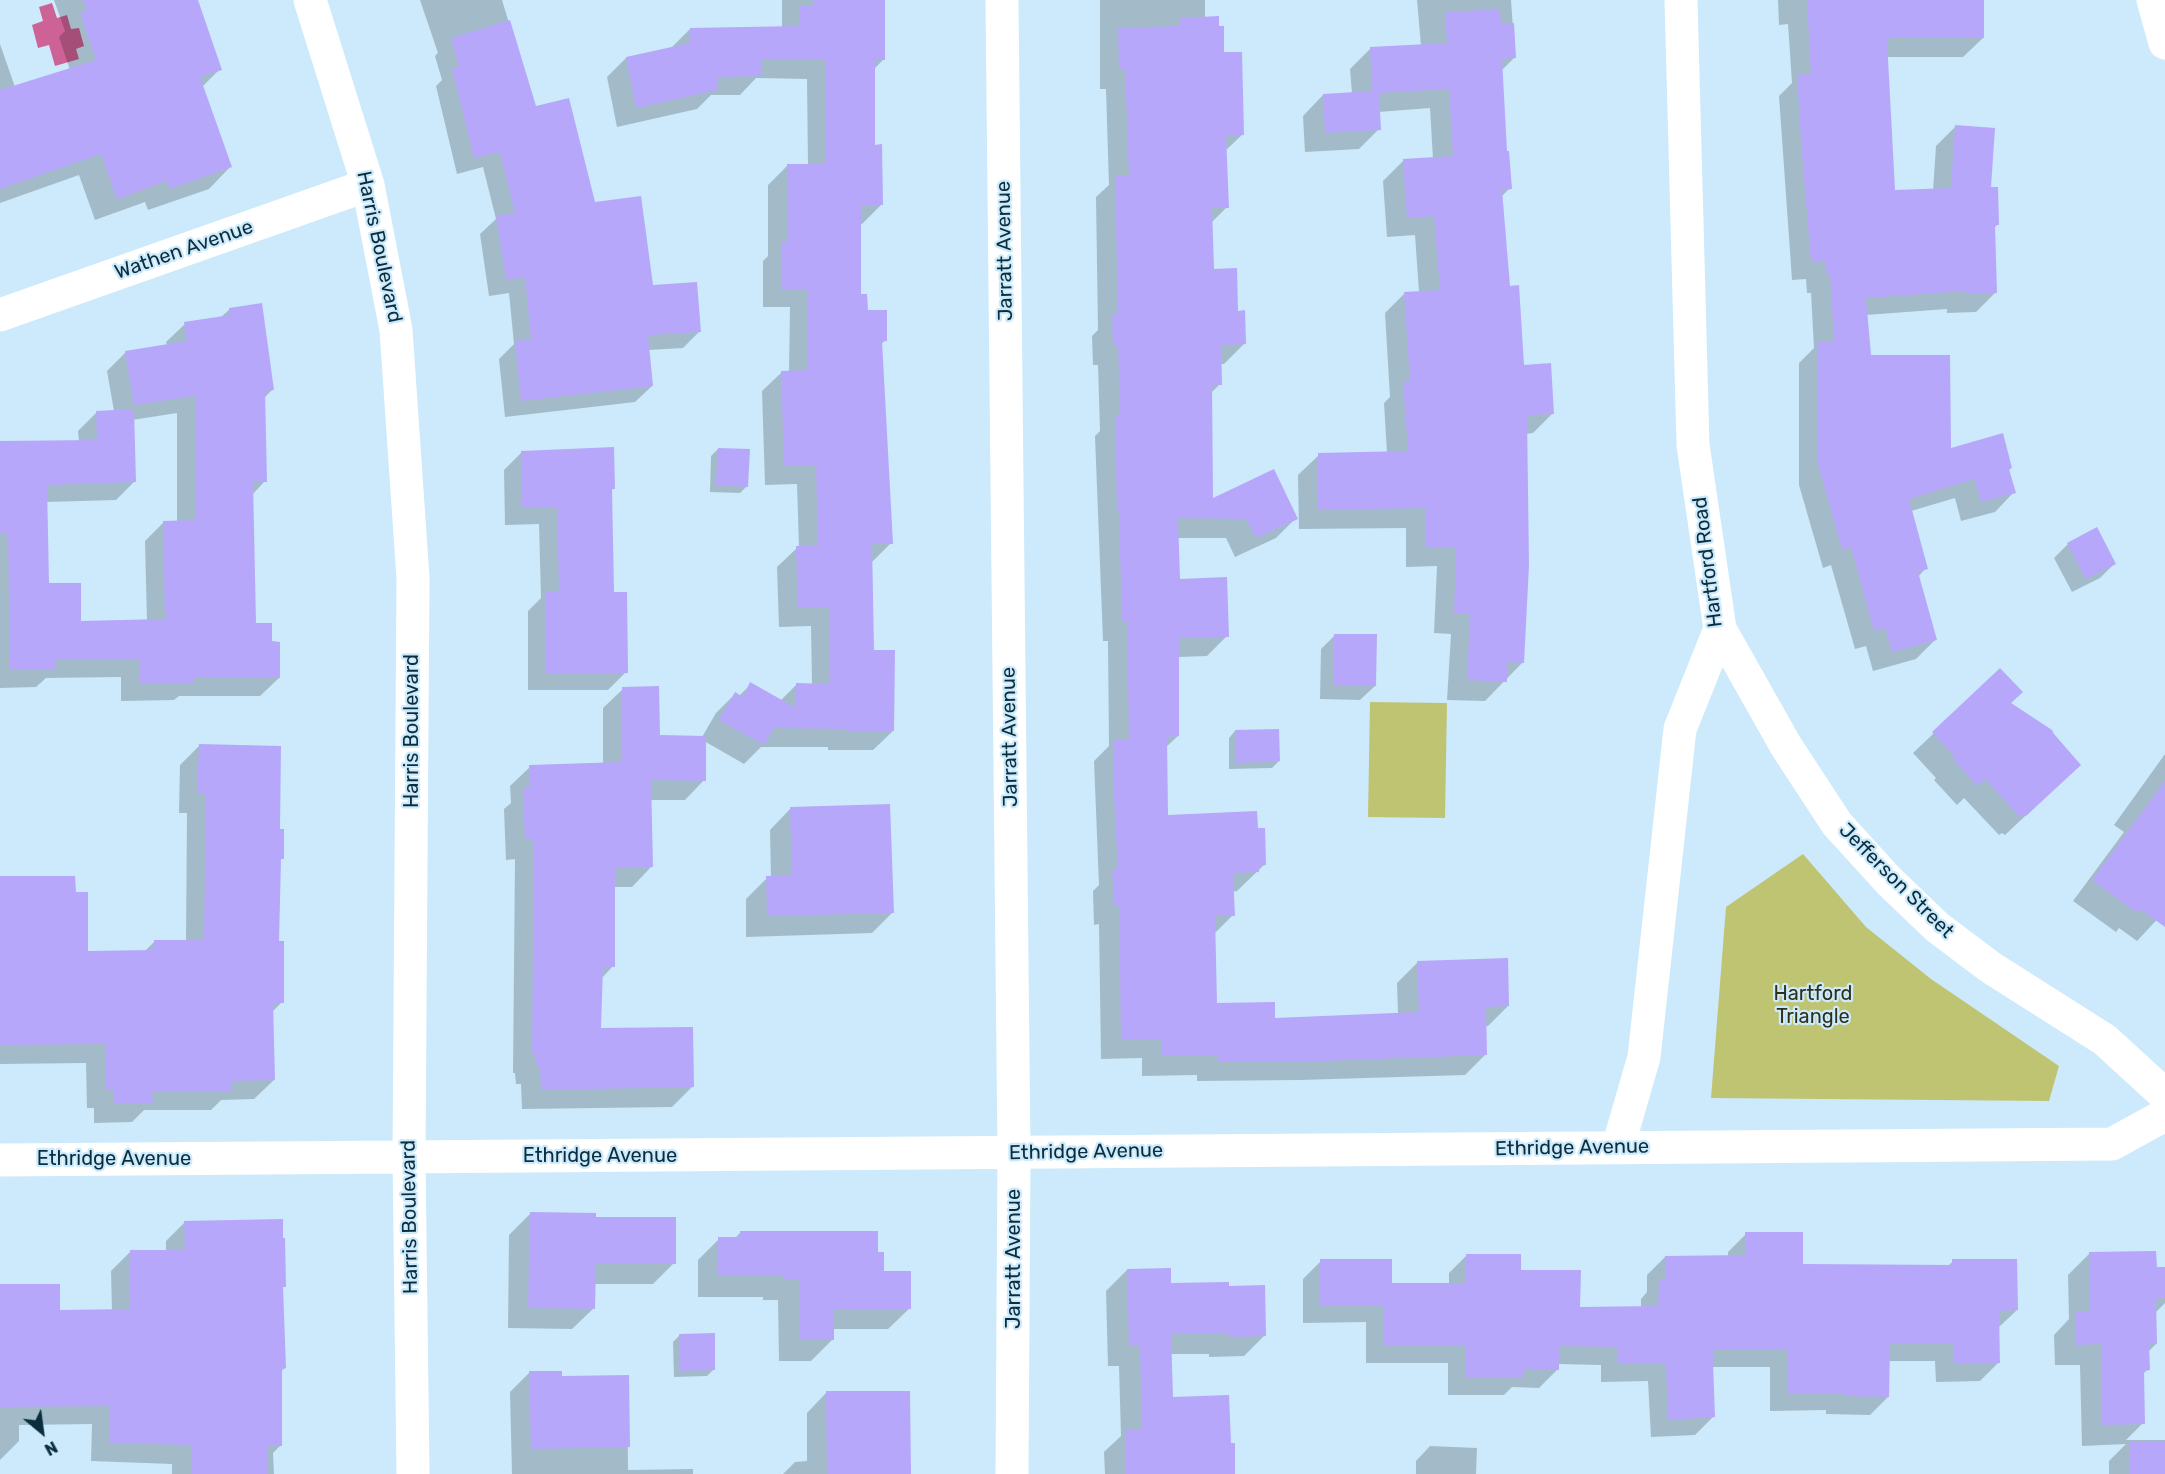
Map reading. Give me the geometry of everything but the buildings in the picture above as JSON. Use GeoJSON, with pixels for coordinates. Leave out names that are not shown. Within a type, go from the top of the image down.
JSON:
{"type":"FeatureCollection","features":[{"type":"Feature","properties":{"kind":"main road","name":"Harris Boulevard"},"geometry":{"type":"LineString","coordinates":[[310,0],[368,185],[396,330],[412,578],[409,1157],[413,1474]]}},
{"type":"Feature","properties":{"kind":"main road","name":"Jarratt Avenue"},"geometry":{"type":"LineString","coordinates":[[1002,0],[1014,1153],[1012,1474]]}},
{"type":"Feature","properties":{"kind":"main road","name":"Hartford Road"},"geometry":{"type":"LineString","coordinates":[[1618,1147],[1644,1057],[1680,729],[1720,629],[1693,445],[1681,0]]}},
{"type":"Feature","properties":{"kind":"main road"},"geometry":{"type":"LineString","coordinates":[[2152,0],[2165,43]]}},
{"type":"Feature","properties":{"kind":"main road","name":"Wathen Avenue"},"geometry":{"type":"LineString","coordinates":[[0,315],[368,185]]}},
{"type":"Feature","properties":{"kind":"main road","name":"Jefferson Street"},"geometry":{"type":"LineString","coordinates":[[1720,629],[1786,746],[1837,824],[1889,881],[1936,927],[1990,967],[2105,1040],[2165,1095]]}},
{"type":"Feature","properties":{"kind":"main road","name":"Ethridge Avenue"},"geometry":{"type":"LineString","coordinates":[[0,1160],[2112,1144],[2165,1115]]}},
{"type":"Feature","properties":{"kind":"green space"},"geometry":{"type":"Polygon","coordinates":[[[1370,702],[1447,703],[1445,818],[1368,817],[1370,702]]]}},
{"type":"Feature","properties":{"kind":"green space","name":"Hartford Triangle"},"geometry":{"type":"Polygon","coordinates":[[[1803,854],[1866,927],[1931,979],[2059,1066],[2049,1101],[1711,1098],[1726,907],[1803,854]]]}},
{"type":"Feature","properties":{"kind":"shaded area"},"geometry":{"type":"Polygon","coordinates":[[[52,3],[57,18],[67,15],[71,29],[79,28],[84,46],[76,49],[79,59],[55,66],[49,45],[38,48],[32,25],[43,21],[39,7],[52,3]]]}}]}
